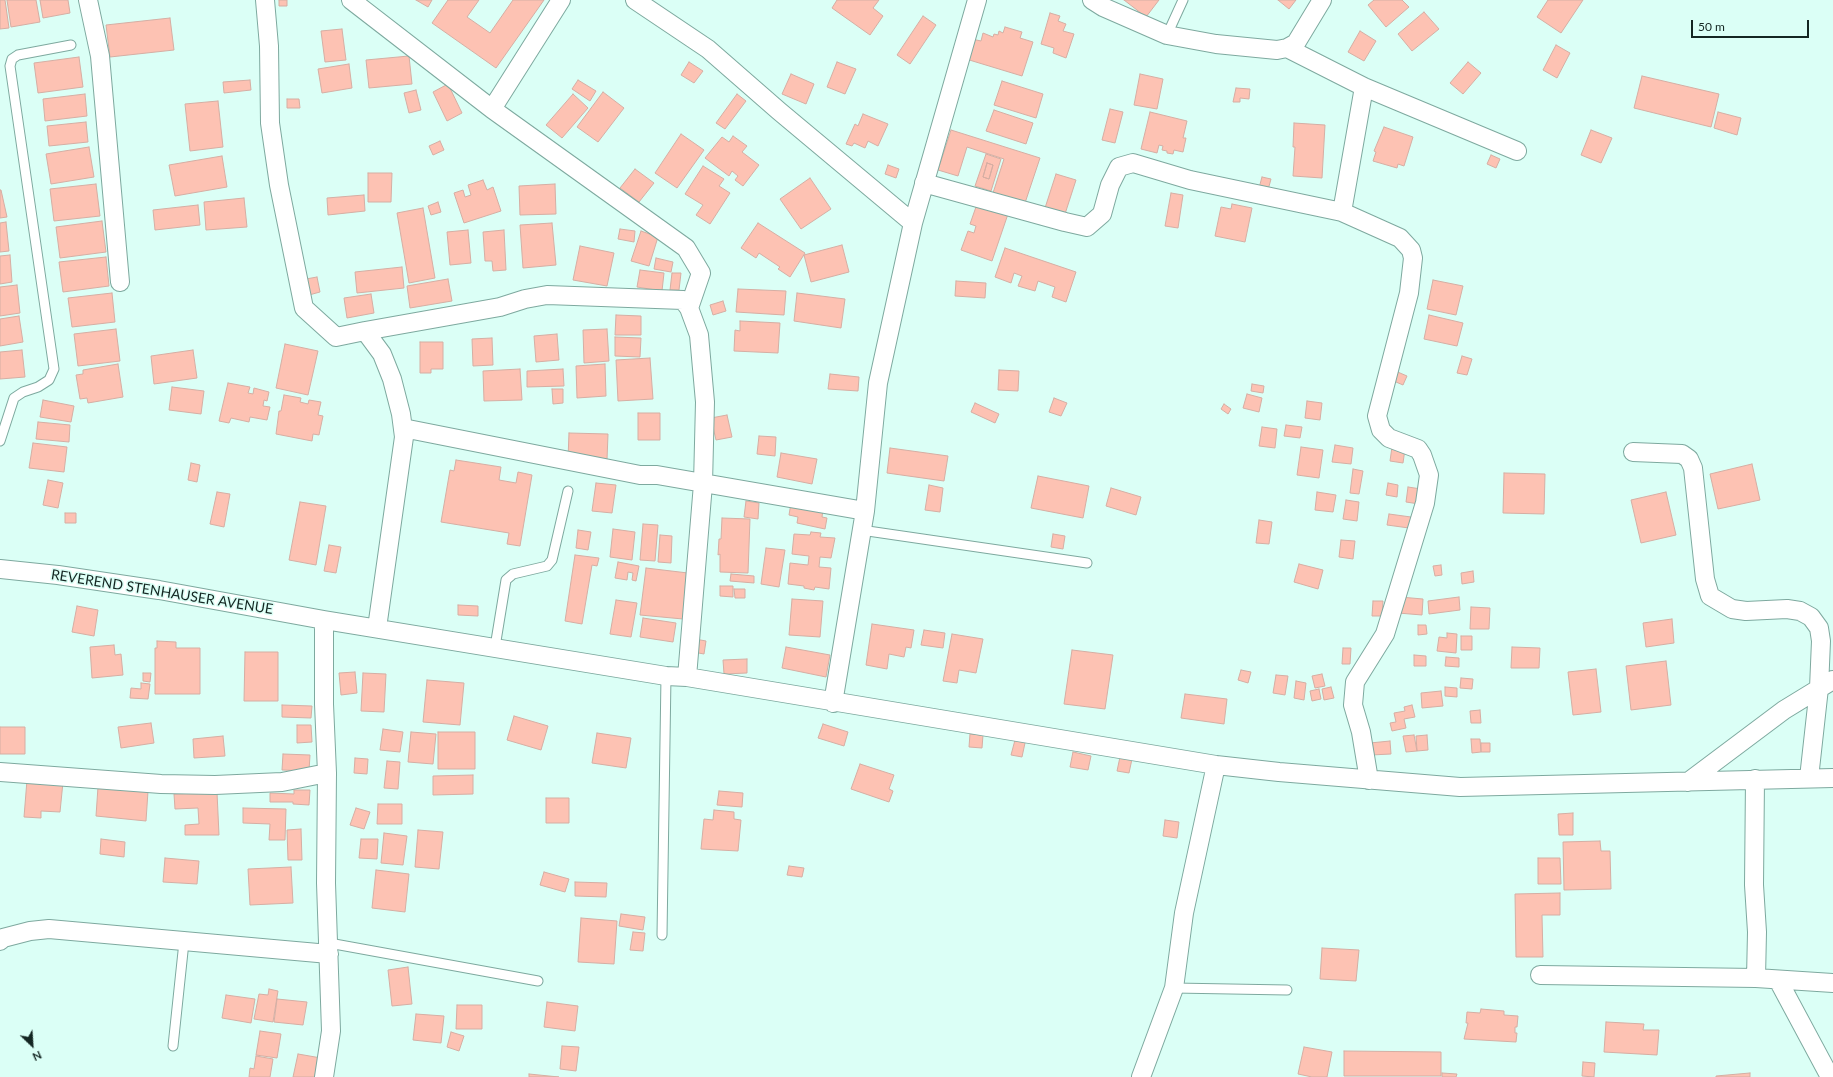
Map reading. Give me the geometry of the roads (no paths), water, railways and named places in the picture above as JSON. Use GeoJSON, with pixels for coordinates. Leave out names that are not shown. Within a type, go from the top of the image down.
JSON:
{"type":"FeatureCollection","features":[{"type":"Feature","properties":{"kind":"street"},"geometry":{"type":"LineString","coordinates":[[88,0],[100,56],[120,282]]}},
{"type":"Feature","properties":{"kind":"street"},"geometry":{"type":"LineString","coordinates":[[265,0],[269,46],[270,123],[279,185],[304,308],[336,337],[500,307],[525,299],[547,295],[683,300],[689,308],[699,336],[705,402],[703,484],[687,677]]}},
{"type":"Feature","properties":{"kind":"street"},"geometry":{"type":"LineString","coordinates":[[351,0],[492,109],[686,248],[701,273],[689,308]]}},
{"type":"Feature","properties":{"kind":"street"},"geometry":{"type":"LineString","coordinates":[[492,109],[561,0]]}},
{"type":"Feature","properties":{"kind":"street"},"geometry":{"type":"LineString","coordinates":[[635,0],[708,48],[779,110],[913,222]]}},
{"type":"Feature","properties":{"kind":"street"},"geometry":{"type":"LineString","coordinates":[[833,703],[865,511],[878,383],[913,222],[977,0]]}},
{"type":"Feature","properties":{"kind":"street"},"geometry":{"type":"LineString","coordinates":[[1092,0],[1103,7],[1167,35],[1216,44],[1277,50],[1287,48],[1296,43],[1322,0]]}},
{"type":"Feature","properties":{"kind":"street"},"geometry":{"type":"LineString","coordinates":[[1287,48],[1364,87],[1517,151]]}},
{"type":"Feature","properties":{"kind":"street"},"geometry":{"type":"LineString","coordinates":[[1342,212],[1364,87]]}},
{"type":"Feature","properties":{"kind":"street"},"geometry":{"type":"LineString","coordinates":[[924,183],[1087,227],[1102,214],[1110,185],[1119,167],[1133,163],[1190,180],[1342,212],[1400,238],[1410,250],[1412,258],[1409,293],[1376,416],[1381,430],[1389,438],[1418,449],[1422,455],[1429,475],[1425,503],[1384,634],[1355,682],[1353,705],[1361,732],[1369,780]]}},
{"type":"Feature","properties":{"kind":"street"},"geometry":{"type":"LineString","coordinates":[[365,331],[382,354],[392,379],[404,437],[377,628]]}},
{"type":"Feature","properties":{"kind":"street"},"geometry":{"type":"LineString","coordinates":[[403,428],[634,474],[657,475],[865,511]]}},
{"type":"Feature","properties":{"kind":"street"},"geometry":{"type":"LineString","coordinates":[[1632,452],[1682,454],[1690,459],[1693,468],[1706,579],[1710,596],[1732,609],[1746,611],[1787,609],[1800,611],[1811,617],[1819,628],[1826,684],[1808,778]]}},
{"type":"Feature","properties":{"kind":"street","name":"REVEREND STENHAUSER AVENUE"},"geometry":{"type":"LineString","coordinates":[[0,569],[58,575],[159,590],[324,620],[666,676],[687,677],[833,703],[1216,765],[1369,780],[1460,786],[1833,778]]}},
{"type":"Feature","properties":{"kind":"street"},"geometry":{"type":"LineString","coordinates":[[324,620],[326,883],[331,1031],[324,1077]]}},
{"type":"Feature","properties":{"kind":"street"},"geometry":{"type":"LineString","coordinates":[[1688,782],[1784,710],[1826,684]]}},
{"type":"Feature","properties":{"kind":"street"},"geometry":{"type":"LineString","coordinates":[[1141,1077],[1174,988],[1184,913],[1216,765]]}},
{"type":"Feature","properties":{"kind":"street"},"geometry":{"type":"LineString","coordinates":[[0,772],[161,784],[215,785],[282,782],[326,773]]}},
{"type":"Feature","properties":{"kind":"street"},"geometry":{"type":"LineString","coordinates":[[1755,779],[1754,885],[1757,932],[1756,978]]}},
{"type":"Feature","properties":{"kind":"street"},"geometry":{"type":"LineString","coordinates":[[1,939],[30,931],[49,929],[184,942],[329,949]]}},
{"type":"Feature","properties":{"kind":"street"},"geometry":{"type":"LineString","coordinates":[[1540,976],[1756,978],[1833,984]]}},
{"type":"Feature","properties":{"kind":"street"},"geometry":{"type":"LineString","coordinates":[[1778,980],[1830,1077]]}},
{"type":"Feature","properties":{"kind":"lane"},"geometry":{"type":"LineString","coordinates":[[1167,35],[1183,0]]}},
{"type":"Feature","properties":{"kind":"lane"},"geometry":{"type":"LineString","coordinates":[[0,441],[14,398],[23,392],[38,387],[49,380],[54,369],[10,66],[12,59],[18,55],[71,45]]}},
{"type":"Feature","properties":{"kind":"lane"},"geometry":{"type":"LineString","coordinates":[[495,647],[506,580],[513,574],[548,566],[552,560],[568,491]]}},
{"type":"Feature","properties":{"kind":"lane"},"geometry":{"type":"LineString","coordinates":[[861,530],[1087,563]]}},
{"type":"Feature","properties":{"kind":"lane"},"geometry":{"type":"LineString","coordinates":[[662,935],[666,676]]}},
{"type":"Feature","properties":{"kind":"lane"},"geometry":{"type":"LineString","coordinates":[[173,1046],[184,942]]}},
{"type":"Feature","properties":{"kind":"lane"},"geometry":{"type":"LineString","coordinates":[[329,949],[538,981]]}},
{"type":"Feature","properties":{"kind":"lane"},"geometry":{"type":"LineString","coordinates":[[1174,988],[1287,990]]}}]}
